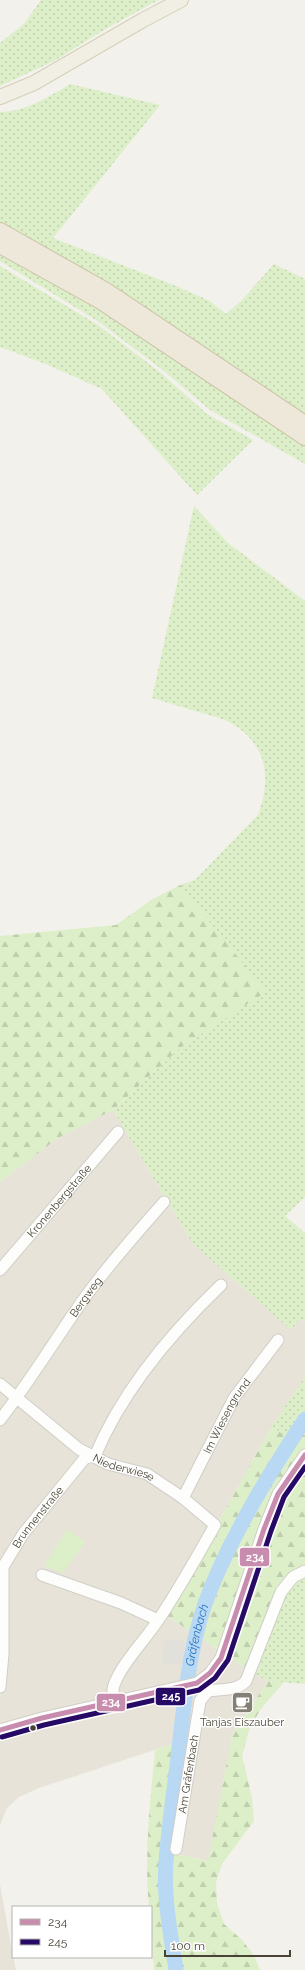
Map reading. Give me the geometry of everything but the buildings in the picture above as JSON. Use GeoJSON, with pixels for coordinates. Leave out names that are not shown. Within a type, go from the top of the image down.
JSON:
{"type":"FeatureCollection","features":[{"type":"Feature","properties":{"kind":"highway"},"geometry":{"type":"LineString","coordinates":[[0,231],[106,291],[305,424]]}},
{"type":"Feature","properties":{"kind":"highway"},"geometry":{"type":"LineString","coordinates":[[0,245],[100,301],[305,438]]}},
{"type":"Feature","properties":{"kind":"main road"},"geometry":{"type":"LineString","coordinates":[[0,97],[34,83],[143,20],[181,0]]}},
{"type":"Feature","properties":{"kind":"street","name":"Kronenbergstraße"},"geometry":{"type":"LineString","coordinates":[[0,1270],[118,1132]]}},
{"type":"Feature","properties":{"kind":"street","name":"Bergweg"},"geometry":{"type":"LineString","coordinates":[[0,1420],[17,1398],[49,1348],[102,1275],[164,1202]]}},
{"type":"Feature","properties":{"kind":"street","name":"Niederwiese"},"geometry":{"type":"LineString","coordinates":[[113,1703],[112,1694],[115,1684],[131,1657],[158,1620],[192,1566],[215,1525],[183,1498],[147,1474],[108,1464],[95,1456],[103,1435],[131,1390],[204,1301],[221,1285]]}},
{"type":"Feature","properties":{"kind":"street","name":"Im Wiesengrund"},"geometry":{"type":"LineString","coordinates":[[183,1498],[234,1398],[278,1340]]}},
{"type":"Feature","properties":{"kind":"street"},"geometry":{"type":"LineString","coordinates":[[0,1384],[79,1449],[95,1456]]}},
{"type":"Feature","properties":{"kind":"street"},"geometry":{"type":"LineString","coordinates":[[0,1730],[42,1718],[176,1688],[200,1681],[215,1668],[221,1658],[264,1529],[278,1494],[305,1455]]}},
{"type":"Feature","properties":{"kind":"street","name":"Brunnenstraße"},"geometry":{"type":"LineString","coordinates":[[0,1687],[2,1654],[2,1567],[23,1534],[85,1458],[95,1456]]}},
{"type":"Feature","properties":{"kind":"street"},"geometry":{"type":"LineString","coordinates":[[200,1681],[208,1691],[231,1689],[242,1686],[246,1681],[281,1592],[293,1577],[305,1571]]}},
{"type":"Feature","properties":{"kind":"street"},"geometry":{"type":"LineString","coordinates":[[42,1575],[121,1603],[158,1620]]}},
{"type":"Feature","properties":{"kind":"street","name":"Am Gräfenbach"},"geometry":{"type":"LineString","coordinates":[[176,1849],[200,1701],[208,1691]]}},
{"type":"Feature","properties":{"kind":"shaded area"},"geometry":{"type":"Polygon","coordinates":[[[113,1110],[193,1244],[291,1329],[300,1319],[305,1322],[305,1377],[272,1426],[166,1615],[256,1675],[268,1681],[232,1735],[209,1861],[171,1853],[188,1739],[39,1788],[19,1797],[7,1808],[0,1825],[0,1182],[58,1138],[113,1110]]]}},
{"type":"Feature","properties":{"kind":"shaded area"},"geometry":{"type":"Polygon","coordinates":[[[164,1639],[185,1641],[183,1665],[162,1664],[164,1639]]]}},
{"type":"Feature","properties":{"kind":"shaded area"},"geometry":{"type":"Polygon","coordinates":[[[0,1884],[12,1958],[16,1970],[0,1970],[0,1884]]]}},
{"type":"Feature","properties":{"kind":"green space"},"geometry":{"type":"Polygon","coordinates":[[[41,0],[158,0],[104,30],[54,61],[0,86],[0,43],[24,24],[41,0]]]}},
{"type":"Feature","properties":{"kind":"green space"},"geometry":{"type":"Polygon","coordinates":[[[70,84],[160,105],[53,238],[176,286],[210,301],[226,314],[242,300],[274,264],[305,279],[305,464],[210,410],[164,371],[99,322],[0,261],[0,112],[28,107],[70,84]]]}},
{"type":"Feature","properties":{"kind":"green space"},"geometry":{"type":"Polygon","coordinates":[[[0,266],[98,325],[161,373],[207,414],[253,440],[197,495],[102,389],[46,364],[0,347],[0,266]]]}},
{"type":"Feature","properties":{"kind":"green space"},"geometry":{"type":"Polygon","coordinates":[[[194,506],[228,543],[305,601],[305,1197],[285,1216],[305,1233],[305,1322],[300,1319],[291,1330],[193,1244],[113,1110],[180,1048],[265,992],[180,885],[195,880],[258,815],[263,800],[265,786],[265,773],[262,760],[257,748],[250,738],[239,728],[225,720],[152,698],[194,506]]]}},
{"type":"Feature","properties":{"kind":"green space"},"geometry":{"type":"Polygon","coordinates":[[[180,885],[266,992],[180,1048],[113,1110],[58,1138],[0,1182],[0,936],[116,925],[151,900],[180,885]]]}},
{"type":"Feature","properties":{"kind":"green space"},"geometry":{"type":"Polygon","coordinates":[[[305,1377],[305,1417],[289,1439],[272,1426],[305,1377]]]}},
{"type":"Feature","properties":{"kind":"green space"},"geometry":{"type":"Polygon","coordinates":[[[305,1417],[305,1570],[283,1598],[256,1675],[166,1615],[272,1426],[289,1439],[305,1417]]]}},
{"type":"Feature","properties":{"kind":"green space"},"geometry":{"type":"Polygon","coordinates":[[[67,1529],[85,1542],[63,1573],[44,1566],[67,1529]]]}},
{"type":"Feature","properties":{"kind":"green space"},"geometry":{"type":"Polygon","coordinates":[[[305,1570],[305,1684],[268,1681],[256,1675],[283,1598],[305,1570]]]}},
{"type":"Feature","properties":{"kind":"green space"},"geometry":{"type":"Polygon","coordinates":[[[268,1681],[284,1682],[260,1710],[249,1730],[242,1756],[252,1798],[254,1821],[222,1864],[216,1882],[217,1904],[224,1924],[242,1940],[254,1955],[260,1970],[154,1970],[152,1947],[152,1906],[149,1906],[147,1848],[155,1750],[188,1739],[171,1853],[208,1861],[232,1735],[268,1681]]]}},
{"type":"Feature","properties":{"kind":"waterway","name":"Gräfenbach"},"geometry":{"type":"LineString","coordinates":[[176,1970],[170,1930],[165,1875],[185,1701],[194,1643],[204,1606],[231,1544],[266,1481],[305,1419]]}},
{"type":"Feature","properties":{"kind":"transit line","name":"234"},"geometry":{"type":"LineString","coordinates":[[0,1730],[42,1718],[197,1683],[210,1673],[221,1658],[264,1529],[278,1494],[305,1455]]}},
{"type":"Feature","properties":{"kind":"transit line","name":"245"},"geometry":{"type":"LineString","coordinates":[[2,1737],[44,1725],[199,1690],[215,1678],[228,1660],[271,1531],[284,1497],[305,1467]]}},
{"type":"Feature","properties":{"kind":"place","name":"Tanjas Eiszauber"},"geometry":{"type":"Point","coordinates":[242,1702]}}]}
